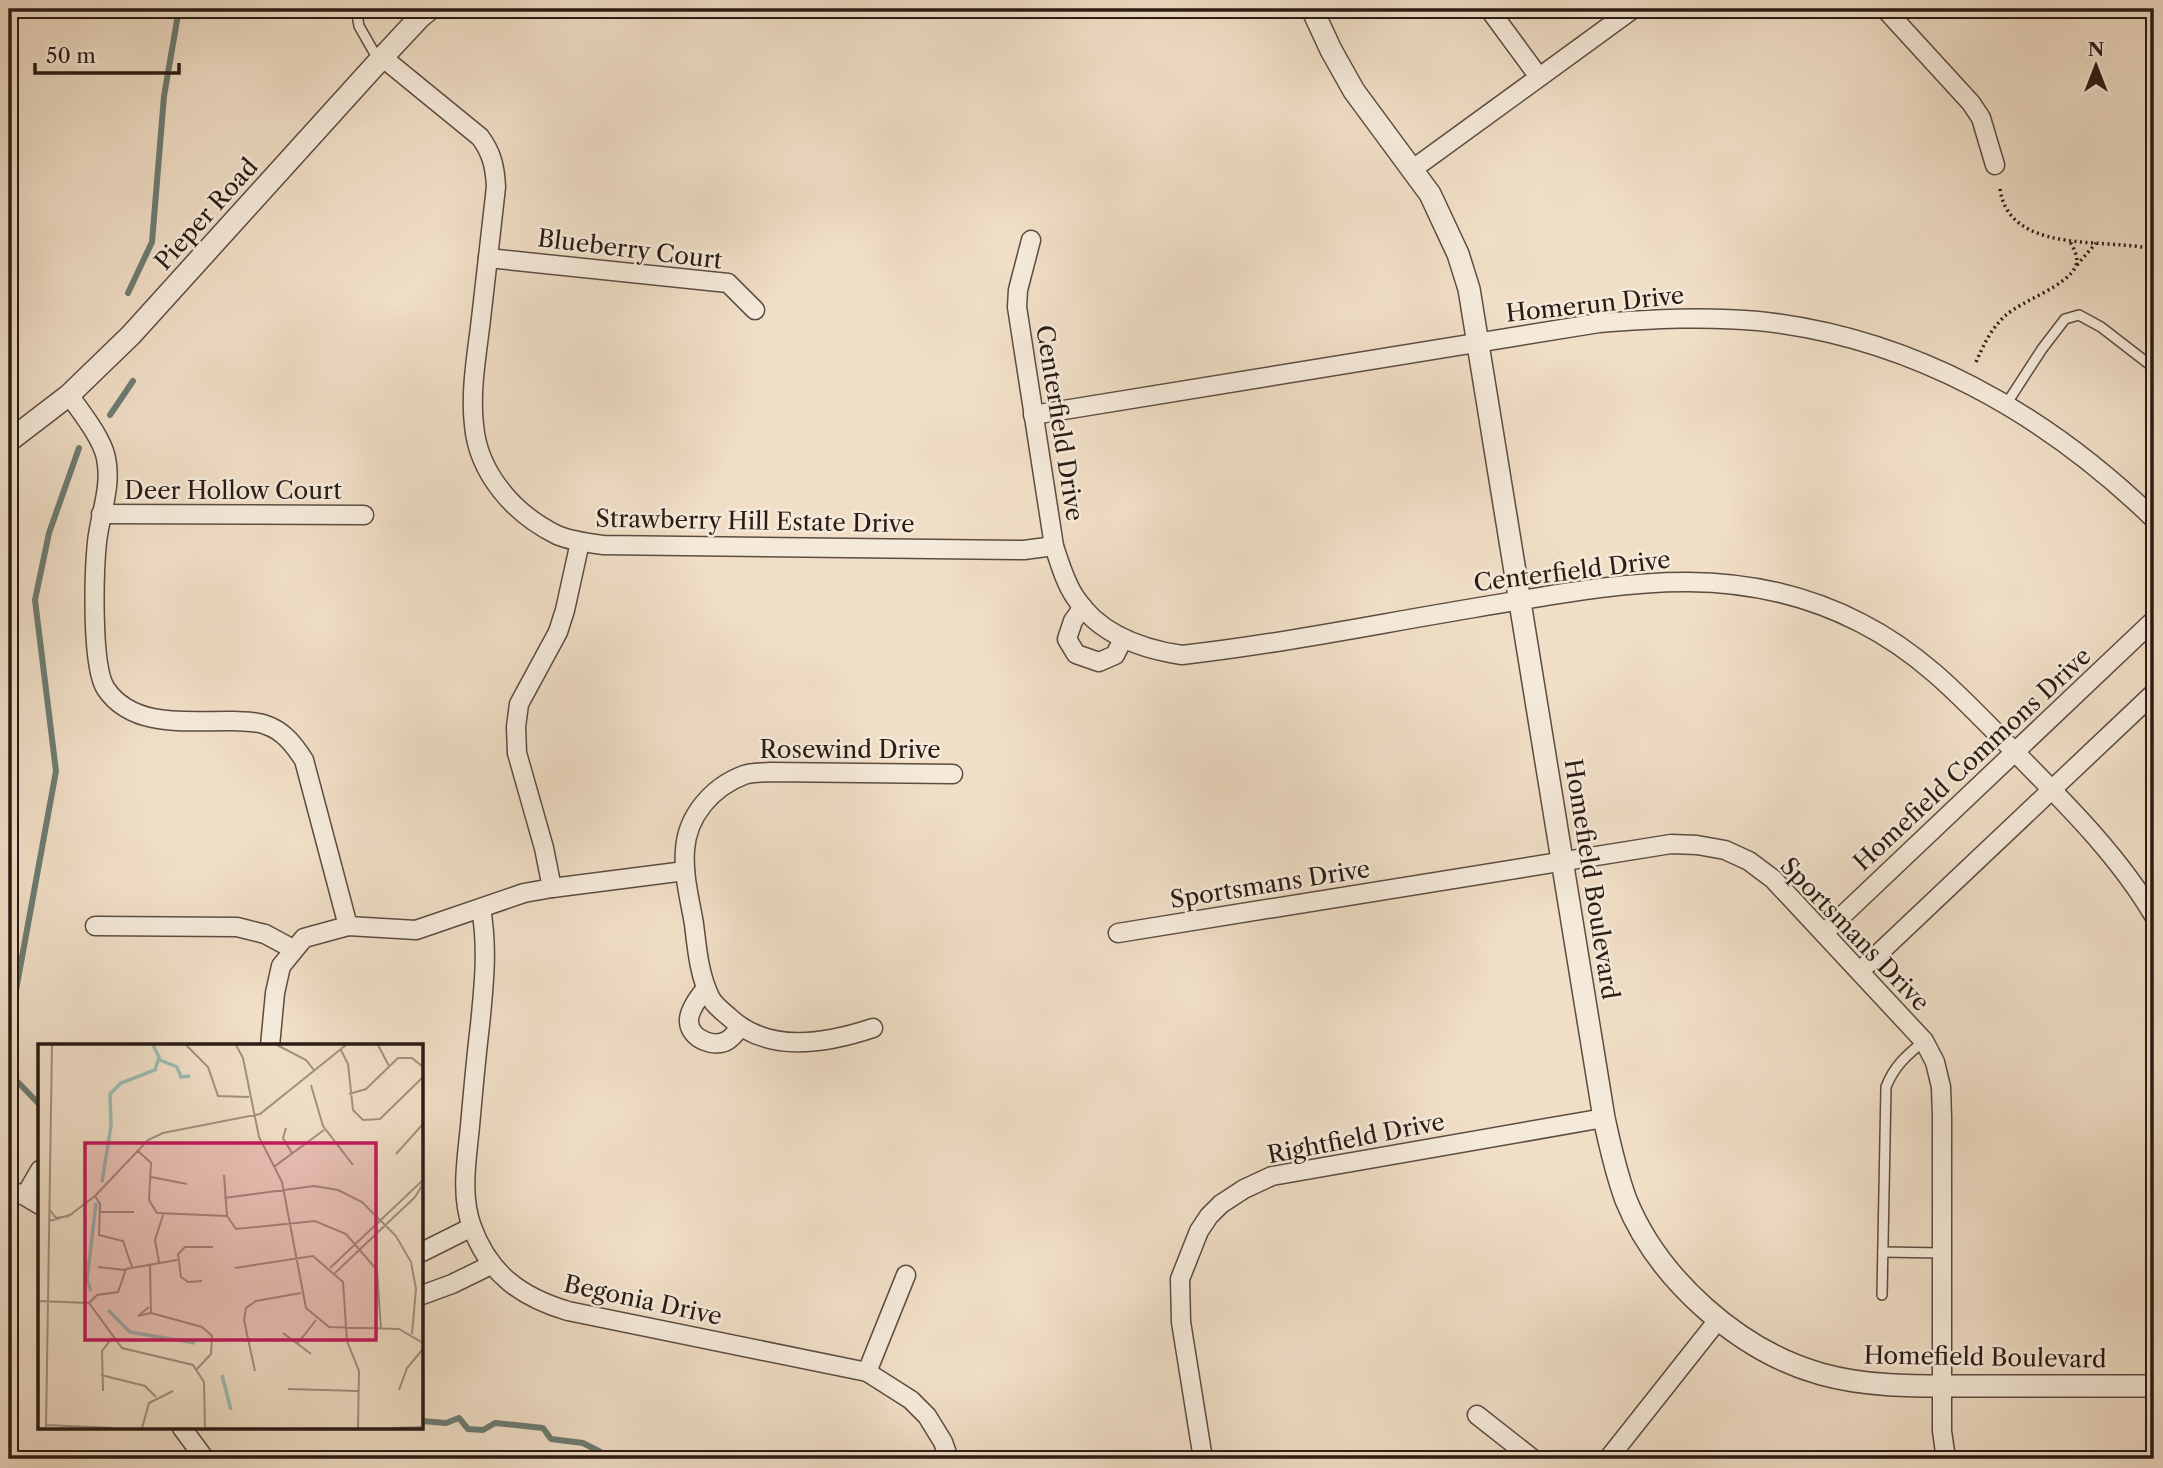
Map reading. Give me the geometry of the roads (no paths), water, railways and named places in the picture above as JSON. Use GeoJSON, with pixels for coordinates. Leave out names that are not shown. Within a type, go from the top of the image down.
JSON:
{"type":"FeatureCollection","features":[{"type":"Feature","properties":{"kind":"street","name":"Pieper Road"},"geometry":{"type":"LineString","coordinates":[[10,437],[69,395],[131,335],[380,59],[430,9]]}},
{"type":"Feature","properties":{"kind":"street","name":"Homefield Boulevard"},"geometry":{"type":"LineString","coordinates":[[1312,9],[1354,91],[1430,194],[1458,254],[1469,289],[1604,1118],[1614,1164],[1642,1232],[1688,1293],[1718,1320],[1783,1359],[1820,1374],[1872,1383],[2154,1386]]}},
{"type":"Feature","properties":{"kind":"street"},"geometry":{"type":"LineString","coordinates":[[1489,9],[1539,77]]}},
{"type":"Feature","properties":{"kind":"street"},"geometry":{"type":"LineString","coordinates":[[1413,169],[1633,9]]}},
{"type":"Feature","properties":{"kind":"street"},"geometry":{"type":"LineString","coordinates":[[1885,9],[1971,103],[1981,118],[1995,165]]}},
{"type":"Feature","properties":{"kind":"street","name":"Strawberry Hill Estate Drive"},"geometry":{"type":"LineString","coordinates":[[380,59],[480,137],[490,151],[495,168],[496,187],[474,384],[473,424],[476,444],[486,469],[497,486],[517,507],[558,535],[580,542],[634,546],[968,550],[1024,550],[1054,546]]}},
{"type":"Feature","properties":{"kind":"street","name":"Centerfield Drive"},"geometry":{"type":"LineString","coordinates":[[1031,240],[1018,290],[1017,307],[1054,546],[1075,598],[1104,627],[1123,639],[1156,652],[1182,655],[1627,584],[1709,581],[1786,594],[1861,623],[1908,650],[1945,680],[2099,842],[2133,883],[2154,916]]}},
{"type":"Feature","properties":{"kind":"street","name":"Blueberry Court"},"geometry":{"type":"LineString","coordinates":[[488,258],[729,283],[755,310]]}},
{"type":"Feature","properties":{"kind":"street","name":"Homerun Drive"},"geometry":{"type":"LineString","coordinates":[[1033,415],[1599,323],[1652,318],[1759,321],[1814,330],[1881,348],[1941,370],[2007,403],[2060,438],[2115,480],[2154,519]]}},
{"type":"Feature","properties":{"kind":"street"},"geometry":{"type":"LineString","coordinates":[[69,395],[90,425],[106,456],[108,482],[97,543],[96,647],[98,669],[105,688],[118,702],[138,715],[159,720],[265,724],[283,734],[304,761],[348,926]]}},
{"type":"Feature","properties":{"kind":"street","name":"Deer Hollow Court"},"geometry":{"type":"LineString","coordinates":[[102,514],[364,515]]}},
{"type":"Feature","properties":{"kind":"street"},"geometry":{"type":"LineString","coordinates":[[552,888],[544,848],[517,752],[516,727],[519,704],[558,632],[580,542]]}},
{"type":"Feature","properties":{"kind":"street"},"geometry":{"type":"LineString","coordinates":[[1083,607],[1073,621],[1067,639],[1076,654],[1098,662],[1115,655],[1123,639]]}},
{"type":"Feature","properties":{"kind":"street","name":"Homefield Commons Drive"},"geometry":{"type":"LineString","coordinates":[[1824,933],[2154,620]]}},
{"type":"Feature","properties":{"kind":"street"},"geometry":{"type":"LineString","coordinates":[[1860,971],[2154,693]]}},
{"type":"Feature","properties":{"kind":"street","name":"Rosewind Drive"},"geometry":{"type":"LineString","coordinates":[[710,996],[702,977],[685,871],[688,829],[709,797],[726,783],[746,774],[953,774]]}},
{"type":"Feature","properties":{"kind":"street","name":"Sportsmans Drive"},"geometry":{"type":"LineString","coordinates":[[1118,933],[1671,844],[1724,850],[1749,860],[1773,879],[1860,971],[1924,1041],[1935,1062],[1941,1087],[1942,1431],[1946,1459]]}},
{"type":"Feature","properties":{"kind":"street"},"geometry":{"type":"LineString","coordinates":[[270,1044],[275,993],[281,966],[304,938],[348,926],[416,930],[524,893],[685,871]]}},
{"type":"Feature","properties":{"kind":"street","name":"Begonia Drive"},"geometry":{"type":"LineString","coordinates":[[481,908],[487,954],[466,1167],[467,1204],[472,1227],[491,1265],[510,1283],[542,1303],[568,1311],[866,1372],[911,1400],[927,1416],[943,1442],[948,1459]]}},
{"type":"Feature","properties":{"kind":"street"},"geometry":{"type":"LineString","coordinates":[[95,926],[237,928],[265,934],[293,949]]}},
{"type":"Feature","properties":{"kind":"street"},"geometry":{"type":"LineString","coordinates":[[740,1028],[728,1041],[713,1044],[699,1039],[688,1020],[696,1002],[710,996],[740,1028],[766,1040],[808,1042],[843,1038],[873,1028]]}},
{"type":"Feature","properties":{"kind":"street","name":"Rightfield Drive"},"geometry":{"type":"LineString","coordinates":[[1203,1459],[1181,1322],[1180,1279],[1199,1231],[1221,1204],[1272,1176],[1604,1118]]}},
{"type":"Feature","properties":{"kind":"street"},"geometry":{"type":"LineString","coordinates":[[25,1197],[38,1174]]}},
{"type":"Feature","properties":{"kind":"street"},"geometry":{"type":"LineString","coordinates":[[424,1251],[472,1227]]}},
{"type":"Feature","properties":{"kind":"street"},"geometry":{"type":"LineString","coordinates":[[424,1294],[491,1265]]}},
{"type":"Feature","properties":{"kind":"street"},"geometry":{"type":"LineString","coordinates":[[866,1372],[906,1275]]}},
{"type":"Feature","properties":{"kind":"street"},"geometry":{"type":"LineString","coordinates":[[1608,1459],[1718,1320]]}},
{"type":"Feature","properties":{"kind":"street"},"geometry":{"type":"LineString","coordinates":[[1477,1415],[1533,1459]]}},
{"type":"Feature","properties":{"kind":"street"},"geometry":{"type":"LineString","coordinates":[[183,1430],[200,1457]]}},
{"type":"Feature","properties":{"kind":"lane"},"geometry":{"type":"LineString","coordinates":[[356,9],[359,26],[380,59]]}},
{"type":"Feature","properties":{"kind":"lane"},"geometry":{"type":"LineString","coordinates":[[2007,403],[2065,319],[2079,315],[2101,327],[2154,368]]}},
{"type":"Feature","properties":{"kind":"lane"},"geometry":{"type":"LineString","coordinates":[[1882,1295],[1885,1087],[1902,1059],[1924,1041]]}},
{"type":"Feature","properties":{"kind":"lane"},"geometry":{"type":"LineString","coordinates":[[1883,1252],[1942,1253]]}},
{"type":"Feature","properties":{"kind":"waterway"},"geometry":{"type":"LineString","coordinates":[[128,293],[152,242],[164,96],[179,9]]}},
{"type":"Feature","properties":{"kind":"waterway"},"geometry":{"type":"LineString","coordinates":[[110,415],[133,381]]}},
{"type":"Feature","properties":{"kind":"waterway"},"geometry":{"type":"LineString","coordinates":[[38,1103],[10,1074],[10,1023],[56,771],[35,600],[49,533],[79,448]]}},
{"type":"Feature","properties":{"kind":"waterway"},"geometry":{"type":"LineString","coordinates":[[424,1421],[446,1423],[459,1418],[468,1429],[483,1430],[495,1423],[543,1428],[551,1439],[583,1443],[614,1459]]}}]}
